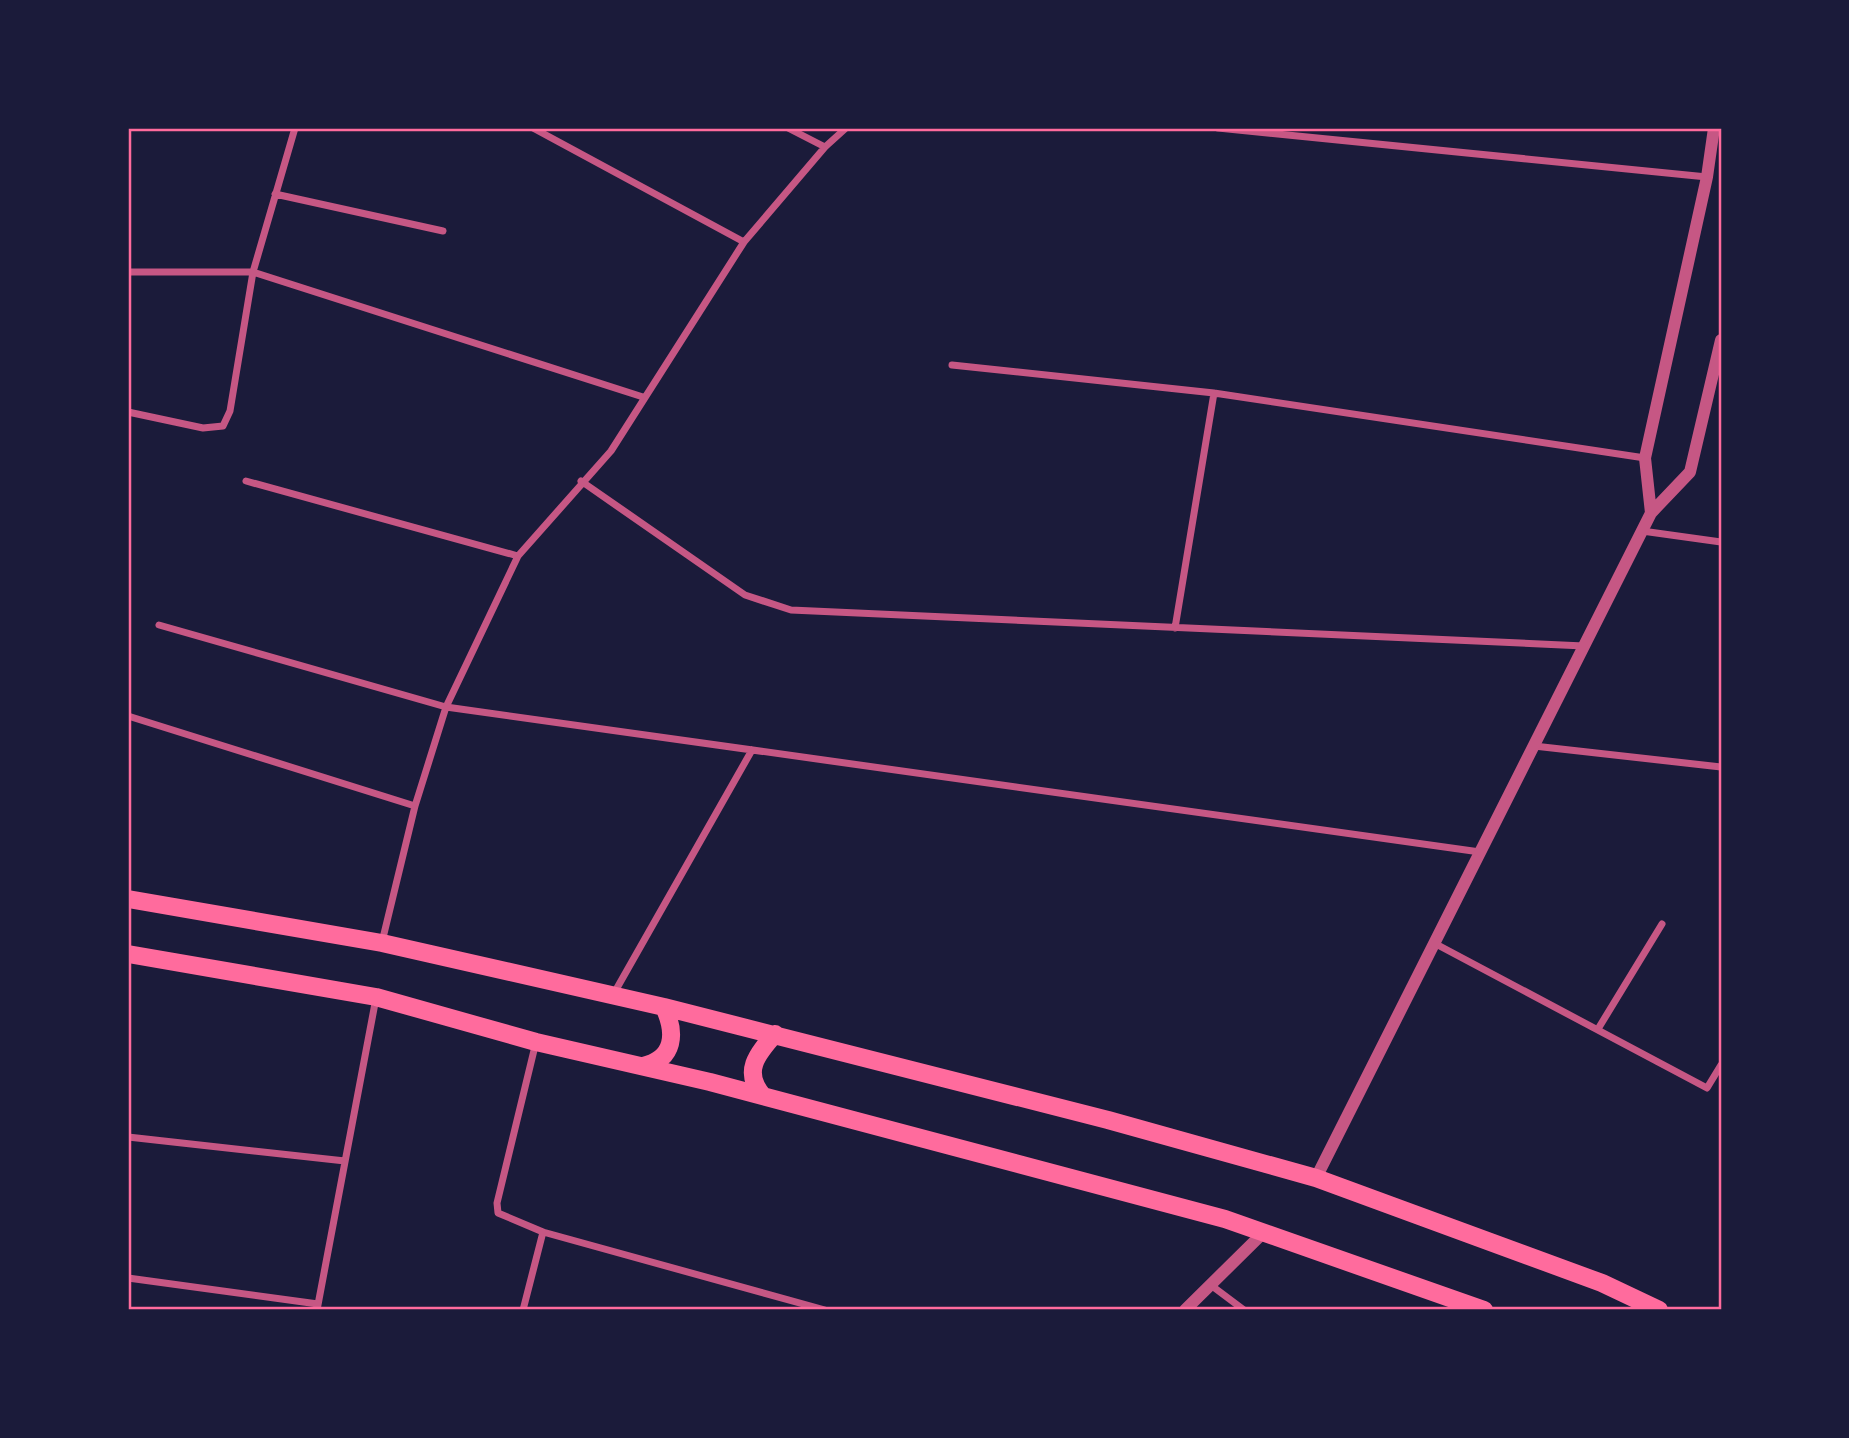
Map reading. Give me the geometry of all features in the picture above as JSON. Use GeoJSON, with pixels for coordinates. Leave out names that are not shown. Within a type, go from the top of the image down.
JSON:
{"type":"FeatureCollection","features":[{"type":"Feature","properties":{"kind":"main road"},"geometry":{"type":"LineString","coordinates":[[128,899],[382,943],[613,995],[1108,1120],[1316,1178],[1602,1283],[1659,1310]]}},
{"type":"Feature","properties":{"kind":"main road"},"geometry":{"type":"LineString","coordinates":[[128,954],[376,997],[536,1042],[763,1096],[1225,1219],[1484,1310]]}},
{"type":"Feature","properties":{"kind":"main road"},"geometry":{"type":"LineString","coordinates":[[643,1066],[662,1059],[672,1042],[671,1023],[664,1007]]}},
{"type":"Feature","properties":{"kind":"main road"},"geometry":{"type":"LineString","coordinates":[[763,1096],[756,1088],[752,1068],[755,1058],[775,1034]]}},
{"type":"Feature","properties":{"kind":"street"},"geometry":{"type":"LineString","coordinates":[[128,412],[203,428],[223,426],[230,411],[253,272],[295,128]]}},
{"type":"Feature","properties":{"kind":"street"},"geometry":{"type":"LineString","coordinates":[[533,128],[744,242]]}},
{"type":"Feature","properties":{"kind":"street"},"geometry":{"type":"LineString","coordinates":[[788,128],[825,147]]}},
{"type":"Feature","properties":{"kind":"street"},"geometry":{"type":"LineString","coordinates":[[382,943],[415,806],[446,707],[517,556],[580,481],[611,451],[744,242],[825,147],[846,128]]}},
{"type":"Feature","properties":{"kind":"street"},"geometry":{"type":"LineString","coordinates":[[1218,128],[1707,177]]}},
{"type":"Feature","properties":{"kind":"street"},"geometry":{"type":"LineString","coordinates":[[1651,513],[1645,458],[1707,177],[1714,128]]}},
{"type":"Feature","properties":{"kind":"street"},"geometry":{"type":"LineString","coordinates":[[275,194],[443,231]]}},
{"type":"Feature","properties":{"kind":"street"},"geometry":{"type":"LineString","coordinates":[[128,272],[253,272],[643,397]]}},
{"type":"Feature","properties":{"kind":"street"},"geometry":{"type":"LineString","coordinates":[[1316,1178],[1651,513],[1690,472],[1721,340]]}},
{"type":"Feature","properties":{"kind":"street"},"geometry":{"type":"LineString","coordinates":[[952,365],[1214,393],[1645,458]]}},
{"type":"Feature","properties":{"kind":"street"},"geometry":{"type":"LineString","coordinates":[[1175,628],[1214,393]]}},
{"type":"Feature","properties":{"kind":"street"},"geometry":{"type":"LineString","coordinates":[[246,481],[517,556]]}},
{"type":"Feature","properties":{"kind":"street"},"geometry":{"type":"LineString","coordinates":[[580,481],[746,595],[791,610],[1584,646]]}},
{"type":"Feature","properties":{"kind":"street"},"geometry":{"type":"LineString","coordinates":[[1642,531],[1721,541]]}},
{"type":"Feature","properties":{"kind":"street"},"geometry":{"type":"LineString","coordinates":[[159,625],[446,707],[1480,852]]}},
{"type":"Feature","properties":{"kind":"street"},"geometry":{"type":"LineString","coordinates":[[128,716],[415,806]]}},
{"type":"Feature","properties":{"kind":"street"},"geometry":{"type":"LineString","coordinates":[[1534,746],[1721,767]]}},
{"type":"Feature","properties":{"kind":"street"},"geometry":{"type":"LineString","coordinates":[[613,995],[752,750]]}},
{"type":"Feature","properties":{"kind":"street"},"geometry":{"type":"LineString","coordinates":[[1598,1029],[1662,924]]}},
{"type":"Feature","properties":{"kind":"street"},"geometry":{"type":"LineString","coordinates":[[1434,943],[1707,1088],[1721,1065]]}},
{"type":"Feature","properties":{"kind":"street"},"geometry":{"type":"LineString","coordinates":[[128,1278],[317,1307],[376,997]]}},
{"type":"Feature","properties":{"kind":"street"},"geometry":{"type":"LineString","coordinates":[[536,1042],[497,1203],[498,1213],[543,1231],[825,1310]]}},
{"type":"Feature","properties":{"kind":"street"},"geometry":{"type":"LineString","coordinates":[[128,1137],[345,1161]]}},
{"type":"Feature","properties":{"kind":"street"},"geometry":{"type":"LineString","coordinates":[[523,1310],[543,1231]]}},
{"type":"Feature","properties":{"kind":"street"},"geometry":{"type":"LineString","coordinates":[[1185,1310],[1263,1233]]}},
{"type":"Feature","properties":{"kind":"street"},"geometry":{"type":"LineString","coordinates":[[1212,1286],[1244,1310]]}}]}
